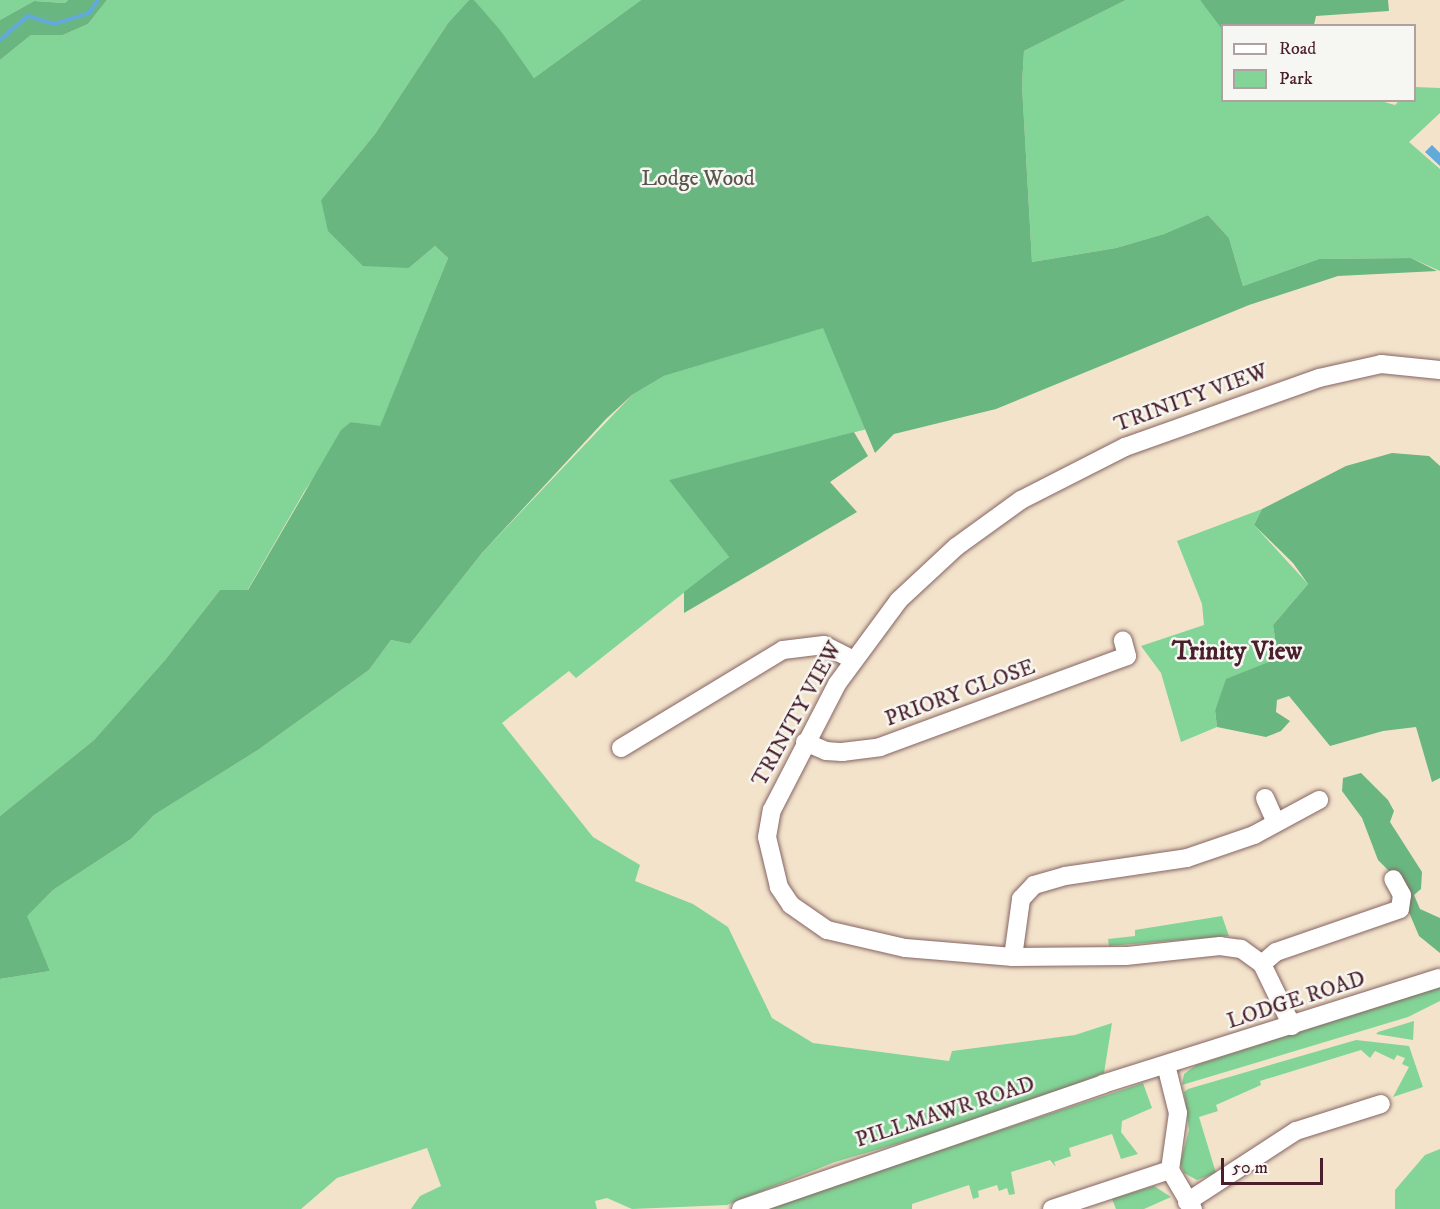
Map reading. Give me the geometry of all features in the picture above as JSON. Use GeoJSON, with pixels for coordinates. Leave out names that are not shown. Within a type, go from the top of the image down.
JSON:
{"type":"FeatureCollection","features":[{"type":"Feature","properties":{"kind":"street","name":"TRINITY VIEW"},"geometry":{"type":"LineString","coordinates":[[1262,964],[1241,949],[1220,946],[1126,956],[1013,957],[940,953],[844,936],[810,921],[791,905],[772,867],[767,837],[772,810],[806,742],[852,660],[899,600],[956,547],[1020,500],[1068,472],[1125,447],[1319,378],[1381,364],[1440,370]]}},
{"type":"Feature","properties":{"kind":"street"},"geometry":{"type":"LineString","coordinates":[[621,748],[783,650],[824,645],[852,660]]}},
{"type":"Feature","properties":{"kind":"street","name":"PRIORY CLOSE"},"geometry":{"type":"LineString","coordinates":[[806,742],[826,751],[870,749],[1130,648]]}},
{"type":"Feature","properties":{"kind":"street"},"geometry":{"type":"LineString","coordinates":[[1265,798],[1276,823]]}},
{"type":"Feature","properties":{"kind":"street"},"geometry":{"type":"LineString","coordinates":[[1013,957],[1021,899],[1034,885],[1065,876],[1187,858],[1254,835],[1319,800]]}},
{"type":"Feature","properties":{"kind":"street"},"geometry":{"type":"LineString","coordinates":[[1292,1026],[1262,964],[1276,952],[1400,909],[1402,895],[1393,879]]}},
{"type":"Feature","properties":{"kind":"street"},"geometry":{"type":"LineString","coordinates":[[1337,912],[1340,930]]}},
{"type":"Feature","properties":{"kind":"street","name":"LODGE ROAD"},"geometry":{"type":"LineString","coordinates":[[1166,1065],[1440,978]]}},
{"type":"Feature","properties":{"kind":"street"},"geometry":{"type":"LineString","coordinates":[[1166,1065],[1178,1113],[1170,1170],[1190,1205],[1296,1131],[1381,1104]]}},
{"type":"Feature","properties":{"kind":"street","name":"PILLMAWR ROAD"},"geometry":{"type":"LineString","coordinates":[[741,1209],[890,1155],[952,1138],[1166,1065]]}},
{"type":"Feature","properties":{"kind":"street"},"geometry":{"type":"LineString","coordinates":[[1052,1209],[1170,1170]]}},
{"type":"Feature","properties":{"kind":"green space"},"geometry":{"type":"Polygon","coordinates":[[[0,0],[68,0],[65,3],[34,1],[0,20],[0,0]]]}},
{"type":"Feature","properties":{"kind":"green space"},"geometry":{"type":"Polygon","coordinates":[[[68,0],[107,0],[88,24],[63,35],[31,35],[0,60],[0,20],[34,1],[65,3],[68,0]]]}},
{"type":"Feature","properties":{"kind":"green space"},"geometry":{"type":"Polygon","coordinates":[[[107,0],[469,0],[448,23],[375,134],[321,200],[409,268],[435,246],[448,258],[380,427],[351,422],[304,492],[247,591],[220,590],[165,660],[94,740],[0,816],[0,60],[31,35],[63,35],[88,24],[107,0]]]}},
{"type":"Feature","properties":{"kind":"green space","name":"Lodge Wood"},"geometry":{"type":"Polygon","coordinates":[[[469,0],[474,0],[500,30],[534,78],[641,0],[1126,0],[1024,51],[1022,85],[1032,262],[1116,248],[1164,234],[1208,215],[1229,238],[1243,286],[1319,259],[1411,258],[1437,271],[1338,276],[1249,305],[996,409],[894,434],[875,453],[823,328],[664,376],[632,395],[606,419],[482,553],[410,644],[391,640],[369,670],[258,750],[154,815],[131,839],[53,890],[27,916],[50,971],[0,979],[0,816],[94,740],[165,660],[220,590],[248,590],[341,430],[351,422],[380,426],[448,258],[435,246],[409,268],[363,266],[328,231],[321,200],[375,134],[448,23],[469,0]]]}},
{"type":"Feature","properties":{"kind":"green space"},"geometry":{"type":"Polygon","coordinates":[[[474,0],[641,0],[534,78],[474,0]]]}},
{"type":"Feature","properties":{"kind":"green space"},"geometry":{"type":"Polygon","coordinates":[[[1126,0],[1200,0],[1221,25],[1221,102],[1384,102],[1395,105],[1398,102],[1416,102],[1416,87],[1440,88],[1440,113],[1409,142],[1440,169],[1440,271],[1411,258],[1319,259],[1243,286],[1229,238],[1208,215],[1164,234],[1116,248],[1032,262],[1022,85],[1024,51],[1126,0]]]}},
{"type":"Feature","properties":{"kind":"green space"},"geometry":{"type":"Polygon","coordinates":[[[1200,0],[1388,0],[1389,11],[1316,16],[1314,24],[1221,24],[1221,28],[1200,0]]]}},
{"type":"Feature","properties":{"kind":"green space"},"geometry":{"type":"Polygon","coordinates":[[[823,327],[867,429],[670,480],[729,557],[576,678],[569,671],[502,723],[593,837],[640,865],[635,881],[693,904],[728,927],[772,1018],[813,1043],[949,1061],[952,1051],[1075,1035],[1112,1023],[1104,1073],[1003,1113],[835,1162],[727,1205],[632,1209],[607,1198],[595,1201],[597,1209],[411,1209],[420,1196],[441,1186],[427,1148],[337,1178],[301,1209],[0,1209],[0,979],[50,971],[26,916],[53,890],[131,839],[154,815],[258,750],[369,670],[391,640],[410,644],[482,553],[632,395],[664,376],[823,327]]]}},
{"type":"Feature","properties":{"kind":"green space"},"geometry":{"type":"Polygon","coordinates":[[[854,432],[868,456],[830,482],[857,512],[684,613],[684,592],[729,557],[669,480],[854,432]]]}},
{"type":"Feature","properties":{"kind":"green space"},"geometry":{"type":"Polygon","coordinates":[[[1392,453],[1429,456],[1440,466],[1440,778],[1432,782],[1416,727],[1383,731],[1330,746],[1289,696],[1277,700],[1276,712],[1290,721],[1281,731],[1266,737],[1217,727],[1215,710],[1226,679],[1278,658],[1273,625],[1308,584],[1293,563],[1254,525],[1262,509],[1346,466],[1392,453]]]}},
{"type":"Feature","properties":{"kind":"green space"},"geometry":{"type":"Polygon","coordinates":[[[1262,509],[1254,525],[1308,584],[1273,625],[1278,658],[1226,680],[1215,710],[1217,727],[1181,742],[1161,673],[1141,646],[1204,625],[1202,604],[1177,541],[1262,509]]]}},
{"type":"Feature","properties":{"kind":"green space"},"geometry":{"type":"Polygon","coordinates":[[[1361,773],[1388,800],[1394,811],[1390,822],[1422,872],[1421,889],[1414,895],[1420,909],[1440,918],[1440,953],[1419,936],[1408,910],[1407,889],[1378,860],[1362,818],[1342,791],[1343,778],[1361,773]]]}},
{"type":"Feature","properties":{"kind":"green space"},"geometry":{"type":"Polygon","coordinates":[[[1222,916],[1229,936],[1109,946],[1108,939],[1135,936],[1135,930],[1222,916]]]}},
{"type":"Feature","properties":{"kind":"green space"},"geometry":{"type":"Polygon","coordinates":[[[1440,987],[1440,1001],[1408,1017],[1182,1085],[1184,1074],[1196,1065],[1440,987]]]}},
{"type":"Feature","properties":{"kind":"green space"},"geometry":{"type":"Polygon","coordinates":[[[1414,1021],[1413,1040],[1376,1034],[1378,1032],[1414,1021]]]}},
{"type":"Feature","properties":{"kind":"green space"},"geometry":{"type":"Polygon","coordinates":[[[1356,1040],[1409,1046],[1423,1087],[1393,1097],[1409,1067],[1402,1064],[1405,1058],[1397,1055],[1394,1060],[1375,1051],[1370,1058],[1361,1050],[1260,1081],[1261,1085],[1216,1105],[1218,1111],[1199,1117],[1216,1173],[1197,1180],[1184,1173],[1180,1163],[1189,1130],[1184,1092],[1356,1040]]]}},
{"type":"Feature","properties":{"kind":"green space"},"geometry":{"type":"Polygon","coordinates":[[[1143,1083],[1152,1108],[1122,1121],[1121,1132],[1138,1154],[1121,1159],[1112,1134],[1069,1148],[1071,1156],[1054,1162],[1056,1167],[1050,1160],[1011,1172],[1015,1194],[1009,1195],[1007,1188],[999,1191],[997,1185],[978,1191],[979,1197],[973,1199],[969,1185],[912,1204],[912,1209],[762,1209],[1143,1083]]]}},
{"type":"Feature","properties":{"kind":"green space"},"geometry":{"type":"Polygon","coordinates":[[[1440,1149],[1440,1209],[1395,1209],[1395,1190],[1425,1155],[1440,1149]]]}},
{"type":"Feature","properties":{"kind":"green space"},"geometry":{"type":"Polygon","coordinates":[[[1154,1186],[1171,1197],[1144,1209],[1116,1209],[1112,1199],[1154,1186]]]}},
{"type":"Feature","properties":{"kind":"water"},"geometry":{"type":"Polygon","coordinates":[[[1432,145],[1440,153],[1440,166],[1425,152],[1432,145]]]}},
{"type":"Feature","properties":{"kind":"waterway"},"geometry":{"type":"LineString","coordinates":[[0,40],[28,16],[54,24],[89,13],[98,0]]}},
{"type":"Feature","properties":{"kind":"district","name":"Trinity View"},"geometry":{"type":"Point","coordinates":[1237,652]}}]}
